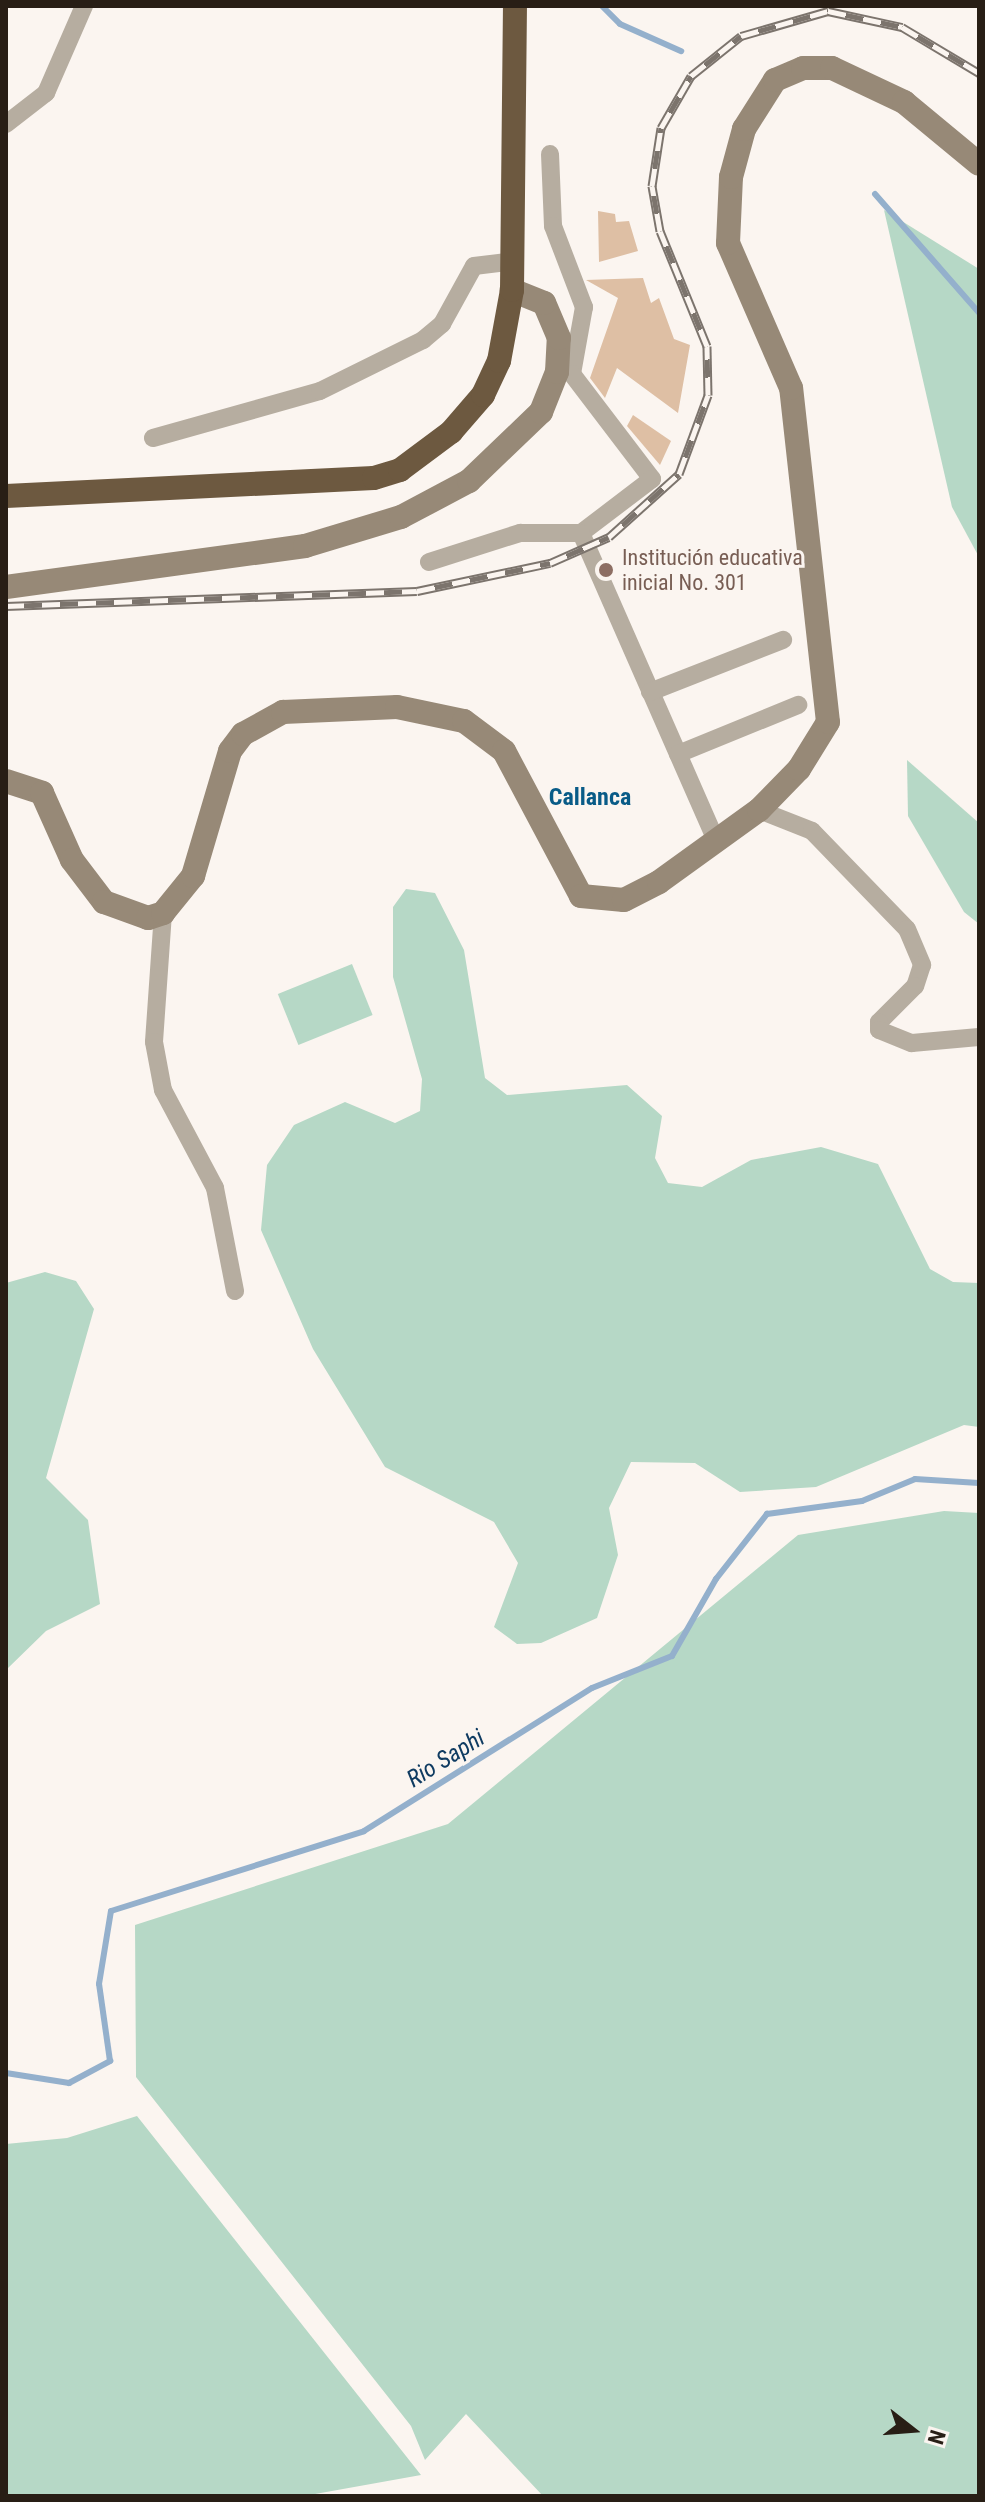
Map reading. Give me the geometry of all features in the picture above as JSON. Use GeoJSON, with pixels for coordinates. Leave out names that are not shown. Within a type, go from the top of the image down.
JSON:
{"type":"FeatureCollection","features":[{"type":"Feature","properties":{"kind":"highway"},"geometry":{"type":"LineString","coordinates":[[6,496],[329,484],[400,470],[435,447],[483,395],[499,361],[512,290],[515,6]]}},
{"type":"Feature","properties":{"kind":"main road"},"geometry":{"type":"LineString","coordinates":[[6,781],[42,793],[72,860],[104,902],[133,917],[163,913],[183,894],[205,849],[230,751],[261,720],[283,712],[397,707],[483,732],[520,778],[570,881],[596,901],[624,900],[759,810],[823,738],[829,694],[791,388],[728,243],[731,177],[744,129],[775,80],[803,68],[832,68],[904,102],[979,164]]}},
{"type":"Feature","properties":{"kind":"main road"},"geometry":{"type":"LineString","coordinates":[[6,587],[305,546],[401,517],[469,481],[541,412],[550,389],[559,338],[544,303],[512,290]]}},
{"type":"Feature","properties":{"kind":"street"},"geometry":{"type":"LineString","coordinates":[[6,124],[46,93],[84,6]]}},
{"type":"Feature","properties":{"kind":"street"},"geometry":{"type":"LineString","coordinates":[[550,154],[553,226],[584,307],[572,374],[550,389]]}},
{"type":"Feature","properties":{"kind":"street"},"geometry":{"type":"LineString","coordinates":[[153,438],[320,391],[398,353],[442,324],[474,266],[512,261]]}},
{"type":"Feature","properties":{"kind":"street"},"geometry":{"type":"LineString","coordinates":[[429,562],[520,533],[581,533],[652,479],[572,374]]}},
{"type":"Feature","properties":{"kind":"street"},"geometry":{"type":"LineString","coordinates":[[581,533],[716,840]]}},
{"type":"Feature","properties":{"kind":"street"},"geometry":{"type":"LineString","coordinates":[[650,692],[783,640]]}},
{"type":"Feature","properties":{"kind":"street"},"geometry":{"type":"LineString","coordinates":[[678,754],[798,705]]}},
{"type":"Feature","properties":{"kind":"street"},"geometry":{"type":"LineString","coordinates":[[759,810],[812,831],[907,929],[922,965],[915,986],[879,1030],[912,1043],[979,1037]]}},
{"type":"Feature","properties":{"kind":"street"},"geometry":{"type":"LineString","coordinates":[[163,913],[154,1042],[163,1090],[215,1188],[235,1291]]}},
{"type":"Feature","properties":{"kind":"green space"},"geometry":{"type":"Polygon","coordinates":[[[884,210],[979,269],[979,557],[952,507],[884,210]]]}},
{"type":"Feature","properties":{"kind":"green space"},"geometry":{"type":"Polygon","coordinates":[[[907,760],[979,823],[979,924],[964,912],[908,816],[907,760]]]}},
{"type":"Feature","properties":{"kind":"green space"},"geometry":{"type":"Polygon","coordinates":[[[406,889],[435,893],[464,950],[485,1078],[507,1095],[627,1085],[662,1116],[655,1158],[668,1183],[702,1187],[751,1160],[821,1147],[878,1164],[930,1269],[953,1282],[979,1283],[979,1427],[964,1425],[816,1487],[740,1492],[695,1463],[631,1462],[609,1508],[618,1555],[597,1618],[541,1643],[517,1644],[494,1627],[518,1563],[494,1522],[385,1467],[313,1349],[261,1230],[267,1165],[294,1125],[345,1102],[395,1123],[420,1111],[422,1079],[393,977],[393,907],[406,889]]]}},
{"type":"Feature","properties":{"kind":"green space"},"geometry":{"type":"Polygon","coordinates":[[[352,964],[373,1015],[298,1045],[278,994],[352,964]]]}},
{"type":"Feature","properties":{"kind":"green space"},"geometry":{"type":"Polygon","coordinates":[[[45,1272],[76,1281],[94,1309],[46,1478],[88,1520],[100,1604],[46,1631],[6,1670],[6,1283],[45,1272]]]}},
{"type":"Feature","properties":{"kind":"green space"},"geometry":{"type":"Polygon","coordinates":[[[944,1511],[979,1513],[979,2496],[543,2496],[466,2414],[425,2460],[411,2426],[136,2077],[135,1925],[448,1824],[798,1535],[944,1511]]]}},
{"type":"Feature","properties":{"kind":"green space"},"geometry":{"type":"Polygon","coordinates":[[[137,2116],[421,2475],[304,2496],[6,2496],[6,2144],[67,2138],[137,2116]]]}},
{"type":"Feature","properties":{"kind":"building"},"geometry":{"type":"Polygon","coordinates":[[[598,211],[615,214],[616,222],[629,221],[638,251],[599,262],[598,211]]]}},
{"type":"Feature","properties":{"kind":"building"},"geometry":{"type":"Polygon","coordinates":[[[643,278],[651,303],[659,298],[674,339],[690,345],[678,413],[617,368],[605,398],[590,378],[618,298],[586,280],[643,278]]]}},
{"type":"Feature","properties":{"kind":"building"},"geometry":{"type":"Polygon","coordinates":[[[633,415],[671,441],[660,465],[627,426],[633,415]]]}},
{"type":"Feature","properties":{"kind":"waterway"},"geometry":{"type":"LineString","coordinates":[[602,6],[620,24],[681,51]]}},
{"type":"Feature","properties":{"kind":"waterway"},"geometry":{"type":"LineString","coordinates":[[875,194],[979,313]]}},
{"type":"Feature","properties":{"kind":"waterway","name":"Rio Saphi"},"geometry":{"type":"LineString","coordinates":[[6,2073],[69,2083],[110,2061],[99,1984],[111,1911],[364,1831],[592,1688],[672,1656],[716,1579],[767,1514],[862,1501],[915,1479],[979,1483]]}},
{"type":"Feature","properties":{"kind":"railway"},"geometry":{"type":"LineString","coordinates":[[6,606],[417,591],[550,563],[609,537],[679,474],[708,395],[707,346],[660,231],[652,186],[661,128],[691,76],[741,36],[828,11],[902,27],[979,73]]}},
{"type":"Feature","properties":{"kind":"place","name":"Institución educativa inicial No. 301"},"geometry":{"type":"Point","coordinates":[606,570]}},
{"type":"Feature","properties":{"kind":"district","name":"Callanca"},"geometry":{"type":"Point","coordinates":[590,798]}}]}
